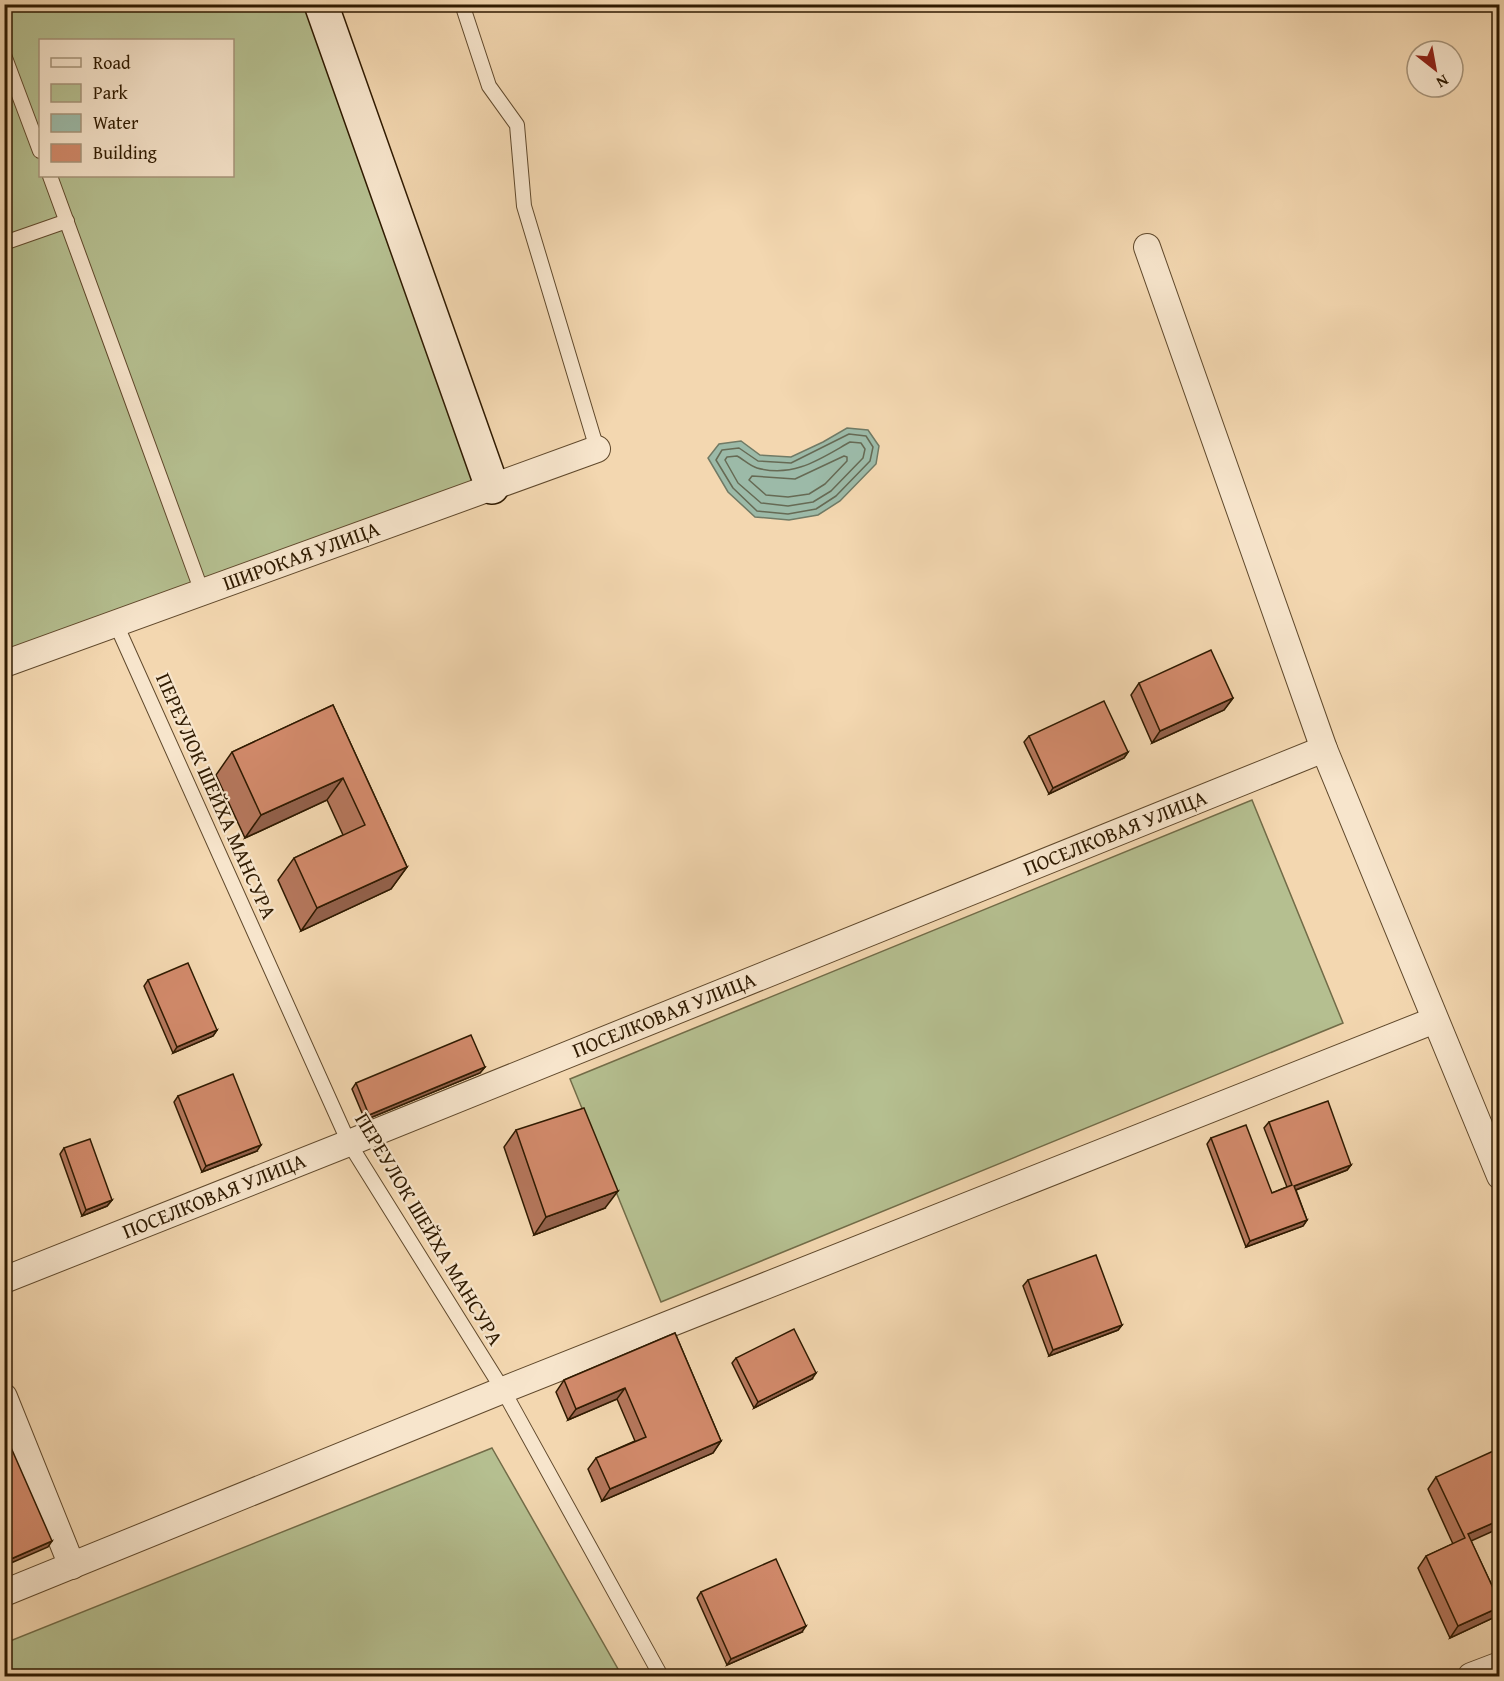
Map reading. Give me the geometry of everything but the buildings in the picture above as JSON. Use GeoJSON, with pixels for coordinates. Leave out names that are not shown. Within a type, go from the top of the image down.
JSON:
{"type":"FeatureCollection","features":[{"type":"Feature","properties":{"kind":"street"},"geometry":{"type":"LineString","coordinates":[[321,4],[492,487]]}},
{"type":"Feature","properties":{"kind":"street"},"geometry":{"type":"LineString","coordinates":[[1147,248],[1324,748],[1500,1176]]}},
{"type":"Feature","properties":{"kind":"street","name":"ШИРОКАЯ УЛИЦА"},"geometry":{"type":"LineString","coordinates":[[4,664],[597,448]]}},
{"type":"Feature","properties":{"kind":"street","name":"ПОСЕЛКОВАЯ УЛИЦА"},"geometry":{"type":"LineString","coordinates":[[4,1280],[349,1143],[1324,748]]}},
{"type":"Feature","properties":{"kind":"street"},"geometry":{"type":"LineString","coordinates":[[4,1593],[503,1390],[1435,1020]]}},
{"type":"Feature","properties":{"kind":"street"},"geometry":{"type":"LineString","coordinates":[[4,1397],[72,1566]]}},
{"type":"Feature","properties":{"kind":"street"},"geometry":{"type":"LineString","coordinates":[[1471,1677],[1500,1665]]}},
{"type":"Feature","properties":{"kind":"lane"},"geometry":{"type":"LineString","coordinates":[[462,4],[489,86],[518,125],[524,206],[597,448]]}},
{"type":"Feature","properties":{"kind":"lane"},"geometry":{"type":"LineString","coordinates":[[4,55],[39,148]]}},
{"type":"Feature","properties":{"kind":"lane"},"geometry":{"type":"LineString","coordinates":[[50,177],[202,592]]}},
{"type":"Feature","properties":{"kind":"lane"},"geometry":{"type":"LineString","coordinates":[[4,243],[67,221]]}},
{"type":"Feature","properties":{"kind":"lane","name":"ПЕРЕУЛОК ШЕЙХА МАНСУРА"},"geometry":{"type":"LineString","coordinates":[[116,624],[349,1143],[503,1390],[661,1677]]}},
{"type":"Feature","properties":{"kind":"green space"},"geometry":{"type":"Polygon","coordinates":[[[5,5],[321,5],[492,487],[5,664],[5,5]]]}},
{"type":"Feature","properties":{"kind":"green space"},"geometry":{"type":"Polygon","coordinates":[[[1252,800],[1343,1023],[661,1302],[570,1079],[1252,800]]]}},
{"type":"Feature","properties":{"kind":"green space"},"geometry":{"type":"Polygon","coordinates":[[[492,1448],[622,1676],[5,1676],[5,1643],[492,1448]]]}},
{"type":"Feature","properties":{"kind":"water"},"geometry":{"type":"Polygon","coordinates":[[[847,428],[868,430],[879,446],[876,464],[840,501],[818,515],[789,520],[755,517],[728,492],[708,458],[719,444],[741,441],[760,455],[791,457],[847,428]]]}}]}
